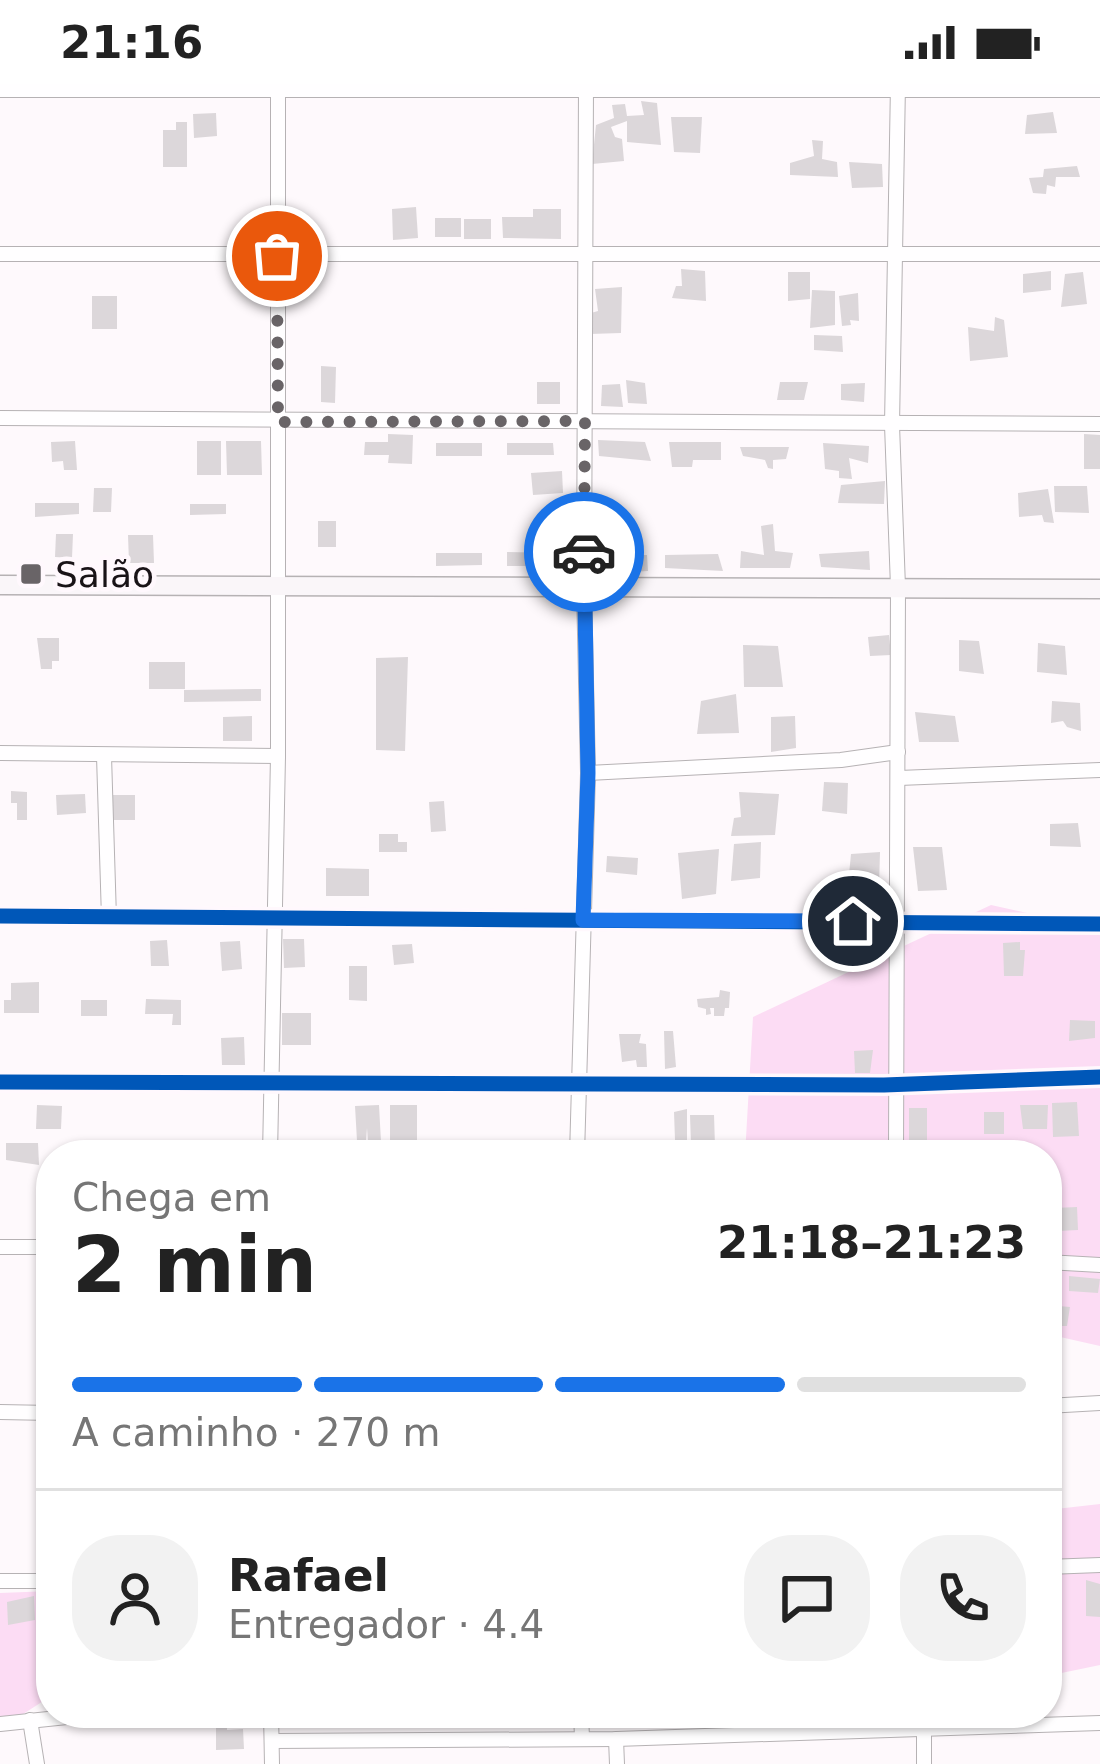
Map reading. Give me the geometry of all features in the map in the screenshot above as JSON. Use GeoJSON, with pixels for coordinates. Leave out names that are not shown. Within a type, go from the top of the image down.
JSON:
{"type":"FeatureCollection","features":[{"type":"Feature","properties":{"kind":"street"},"geometry":{"type":"LineString","coordinates":[[896,1140],[898,586],[892,425],[898,87]]}},
{"type":"Feature","properties":{"kind":"street"},"geometry":{"type":"LineString","coordinates":[[270,1140],[278,756],[278,88]]}},
{"type":"Feature","properties":{"kind":"street"},"geometry":{"type":"LineString","coordinates":[[577,1140],[588,773],[586,88]]}},
{"type":"Feature","properties":{"kind":"street"},"geometry":{"type":"LineString","coordinates":[[0,91],[1100,90]]}},
{"type":"Feature","properties":{"kind":"street"},"geometry":{"type":"LineString","coordinates":[[0,254],[1100,254]]}},
{"type":"Feature","properties":{"kind":"street"},"geometry":{"type":"LineString","coordinates":[[0,418],[1100,424]]}},
{"type":"Feature","properties":{"kind":"street"},"geometry":{"type":"LineString","coordinates":[[0,585],[1100,589]]}},
{"type":"Feature","properties":{"kind":"street"},"geometry":{"type":"LineString","coordinates":[[588,773],[842,760],[898,752]]}},
{"type":"Feature","properties":{"kind":"street"},"geometry":{"type":"LineString","coordinates":[[0,754],[278,756]]}},
{"type":"Feature","properties":{"kind":"street"},"geometry":{"type":"LineString","coordinates":[[104,756],[109,918]]}},
{"type":"Feature","properties":{"kind":"street"},"geometry":{"type":"LineString","coordinates":[[899,778],[1100,770]]}},
{"type":"Feature","properties":{"kind":"street"},"geometry":{"type":"LineString","coordinates":[[0,916],[1100,924]]}},
{"type":"Feature","properties":{"kind":"street"},"geometry":{"type":"LineString","coordinates":[[0,1082],[896,1085],[1100,1077]]}},
{"type":"Feature","properties":{"kind":"street"},"geometry":{"type":"LineString","coordinates":[[0,1247],[36,1247]]}},
{"type":"Feature","properties":{"kind":"street"},"geometry":{"type":"LineString","coordinates":[[1062,1263],[1100,1264]]}},
{"type":"Feature","properties":{"kind":"street"},"geometry":{"type":"LineString","coordinates":[[1062,1405],[1100,1403]]}},
{"type":"Feature","properties":{"kind":"street"},"geometry":{"type":"LineString","coordinates":[[0,1412],[36,1413]]}},
{"type":"Feature","properties":{"kind":"street"},"geometry":{"type":"LineString","coordinates":[[1062,1566],[1100,1565]]}},
{"type":"Feature","properties":{"kind":"street"},"geometry":{"type":"LineString","coordinates":[[0,1581],[36,1582]]}},
{"type":"Feature","properties":{"kind":"street"},"geometry":{"type":"LineString","coordinates":[[0,1724],[36,1719]]}},
{"type":"Feature","properties":{"kind":"street"},"geometry":{"type":"LineString","coordinates":[[30,1720],[37,1764]]}},
{"type":"Feature","properties":{"kind":"street"},"geometry":{"type":"LineString","coordinates":[[1062,1725],[1100,1724]]}},
{"type":"Feature","properties":{"kind":"street"},"geometry":{"type":"LineString","coordinates":[[272,1728],[272,1764]]}},
{"type":"Feature","properties":{"kind":"street"},"geometry":{"type":"LineString","coordinates":[[582,1728],[582,1738]]}},
{"type":"Feature","properties":{"kind":"street"},"geometry":{"type":"LineString","coordinates":[[272,1741],[983,1728]]}},
{"type":"Feature","properties":{"kind":"street"},"geometry":{"type":"LineString","coordinates":[[924,1764],[925,1730]]}},
{"type":"Feature","properties":{"kind":"street"},"geometry":{"type":"LineString","coordinates":[[616,1738],[617,1764]]}},
{"type":"Feature","properties":{"kind":"shaded area"},"geometry":{"type":"Polygon","coordinates":[[[991,905],[1100,929],[1100,1346],[1062,1337],[1062,1140],[746,1140],[753,1017],[991,905]]]}},
{"type":"Feature","properties":{"kind":"shaded area"},"geometry":{"type":"Polygon","coordinates":[[[1100,1504],[1100,1665],[1062,1673],[1062,1508],[1100,1504]]]}},
{"type":"Feature","properties":{"kind":"shaded area"},"geometry":{"type":"Polygon","coordinates":[[[36,1592],[36,1706],[0,1729],[0,1593],[36,1592]]]}},
{"type":"Feature","properties":{"kind":"building"},"geometry":{"type":"Polygon","coordinates":[[[641,101],[657,103],[661,145],[627,142],[627,121],[611,127],[615,137],[622,139],[624,161],[592,164],[596,125],[614,118],[612,105],[625,104],[627,116],[644,115],[641,101]]]}},
{"type":"Feature","properties":{"kind":"building"},"geometry":{"type":"Polygon","coordinates":[[[1053,112],[1057,133],[1025,134],[1027,115],[1053,112]]]}},
{"type":"Feature","properties":{"kind":"building"},"geometry":{"type":"Polygon","coordinates":[[[216,113],[217,136],[194,138],[193,114],[216,113]]]}},
{"type":"Feature","properties":{"kind":"building"},"geometry":{"type":"Polygon","coordinates":[[[671,117],[702,117],[700,153],[674,152],[671,117]]]}},
{"type":"Feature","properties":{"kind":"building"},"geometry":{"type":"Polygon","coordinates":[[[176,122],[187,122],[187,167],[163,167],[163,130],[176,130],[176,122]]]}},
{"type":"Feature","properties":{"kind":"building"},"geometry":{"type":"Polygon","coordinates":[[[812,140],[823,141],[822,159],[837,162],[838,177],[790,175],[790,163],[814,156],[812,140]]]}},
{"type":"Feature","properties":{"kind":"building"},"geometry":{"type":"Polygon","coordinates":[[[849,162],[882,164],[883,187],[852,188],[849,162]]]}},
{"type":"Feature","properties":{"kind":"building"},"geometry":{"type":"Polygon","coordinates":[[[1077,166],[1080,177],[1056,177],[1055,187],[1047,185],[1046,194],[1033,193],[1029,178],[1043,177],[1044,169],[1077,166]]]}},
{"type":"Feature","properties":{"kind":"building"},"geometry":{"type":"Polygon","coordinates":[[[416,207],[418,238],[393,240],[392,209],[416,207]]]}},
{"type":"Feature","properties":{"kind":"building"},"geometry":{"type":"Polygon","coordinates":[[[533,209],[561,209],[561,239],[503,238],[502,217],[533,217],[533,209]]]}},
{"type":"Feature","properties":{"kind":"building"},"geometry":{"type":"Polygon","coordinates":[[[435,218],[461,218],[461,237],[435,237],[435,218]]]}},
{"type":"Feature","properties":{"kind":"building"},"geometry":{"type":"Polygon","coordinates":[[[464,219],[491,219],[491,239],[464,239],[464,219]]]}},
{"type":"Feature","properties":{"kind":"building"},"geometry":{"type":"Polygon","coordinates":[[[681,269],[705,271],[706,301],[672,298],[676,286],[682,286],[681,269]]]}},
{"type":"Feature","properties":{"kind":"building"},"geometry":{"type":"Polygon","coordinates":[[[1051,271],[1051,290],[1023,293],[1023,274],[1051,271]]]}},
{"type":"Feature","properties":{"kind":"building"},"geometry":{"type":"Polygon","coordinates":[[[788,272],[810,272],[810,299],[788,301],[788,272]]]}},
{"type":"Feature","properties":{"kind":"building"},"geometry":{"type":"Polygon","coordinates":[[[1083,272],[1087,304],[1061,307],[1065,274],[1083,272]]]}},
{"type":"Feature","properties":{"kind":"building"},"geometry":{"type":"Polygon","coordinates":[[[622,287],[621,333],[590,334],[591,313],[598,311],[595,289],[622,287]]]}},
{"type":"Feature","properties":{"kind":"building"},"geometry":{"type":"Polygon","coordinates":[[[812,290],[835,291],[835,325],[810,328],[812,290]]]}},
{"type":"Feature","properties":{"kind":"building"},"geometry":{"type":"Polygon","coordinates":[[[858,293],[859,321],[842,326],[839,296],[858,293]]]}},
{"type":"Feature","properties":{"kind":"building"},"geometry":{"type":"Polygon","coordinates":[[[92,296],[117,296],[117,329],[92,329],[92,296]]]}},
{"type":"Feature","properties":{"kind":"building"},"geometry":{"type":"Polygon","coordinates":[[[995,317],[1004,320],[1008,357],[970,361],[968,327],[994,331],[995,317]]]}},
{"type":"Feature","properties":{"kind":"building"},"geometry":{"type":"Polygon","coordinates":[[[814,335],[842,336],[843,352],[814,350],[814,335]]]}},
{"type":"Feature","properties":{"kind":"building"},"geometry":{"type":"Polygon","coordinates":[[[321,366],[336,367],[335,403],[321,402],[321,366]]]}},
{"type":"Feature","properties":{"kind":"building"},"geometry":{"type":"Polygon","coordinates":[[[626,380],[645,383],[647,404],[628,403],[626,380]]]}},
{"type":"Feature","properties":{"kind":"building"},"geometry":{"type":"Polygon","coordinates":[[[537,382],[560,382],[560,404],[537,404],[537,382]]]}},
{"type":"Feature","properties":{"kind":"building"},"geometry":{"type":"Polygon","coordinates":[[[780,382],[808,382],[804,400],[777,400],[780,382]]]}},
{"type":"Feature","properties":{"kind":"building"},"geometry":{"type":"Polygon","coordinates":[[[865,383],[864,402],[841,400],[841,384],[865,383]]]}},
{"type":"Feature","properties":{"kind":"building"},"geometry":{"type":"Polygon","coordinates":[[[620,384],[623,407],[601,406],[602,385],[620,384]]]}},
{"type":"Feature","properties":{"kind":"building"},"geometry":{"type":"Polygon","coordinates":[[[388,434],[413,435],[412,464],[388,463],[389,455],[364,455],[365,442],[388,442],[388,434]]]}},
{"type":"Feature","properties":{"kind":"building"},"geometry":{"type":"Polygon","coordinates":[[[1084,434],[1100,435],[1100,469],[1084,469],[1084,434]]]}},
{"type":"Feature","properties":{"kind":"building"},"geometry":{"type":"Polygon","coordinates":[[[598,440],[645,442],[651,461],[599,456],[598,440]]]}},
{"type":"Feature","properties":{"kind":"building"},"geometry":{"type":"Polygon","coordinates":[[[75,441],[77,470],[64,470],[63,461],[52,462],[51,442],[75,441]]]}},
{"type":"Feature","properties":{"kind":"building"},"geometry":{"type":"Polygon","coordinates":[[[197,441],[221,441],[221,475],[197,475],[197,441]]]}},
{"type":"Feature","properties":{"kind":"building"},"geometry":{"type":"Polygon","coordinates":[[[226,441],[261,441],[262,475],[227,475],[226,441]]]}},
{"type":"Feature","properties":{"kind":"building"},"geometry":{"type":"Polygon","coordinates":[[[669,442],[721,442],[721,460],[693,460],[692,467],[672,467],[669,442]]]}},
{"type":"Feature","properties":{"kind":"building"},"geometry":{"type":"Polygon","coordinates":[[[436,443],[482,443],[482,456],[436,456],[436,443]]]}},
{"type":"Feature","properties":{"kind":"building"},"geometry":{"type":"Polygon","coordinates":[[[507,443],[553,443],[554,455],[507,455],[507,443]]]}},
{"type":"Feature","properties":{"kind":"building"},"geometry":{"type":"Polygon","coordinates":[[[823,443],[869,446],[868,463],[849,458],[852,479],[839,478],[839,471],[825,469],[823,443]]]}},
{"type":"Feature","properties":{"kind":"building"},"geometry":{"type":"Polygon","coordinates":[[[740,447],[789,447],[786,459],[773,460],[773,469],[765,460],[743,456],[740,447]]]}},
{"type":"Feature","properties":{"kind":"building"},"geometry":{"type":"Polygon","coordinates":[[[562,471],[563,493],[533,495],[531,473],[562,471]]]}},
{"type":"Feature","properties":{"kind":"building"},"geometry":{"type":"Polygon","coordinates":[[[885,481],[884,504],[838,503],[841,485],[885,481]]]}},
{"type":"Feature","properties":{"kind":"building"},"geometry":{"type":"Polygon","coordinates":[[[1054,486],[1087,486],[1089,513],[1055,512],[1054,486]]]}},
{"type":"Feature","properties":{"kind":"building"},"geometry":{"type":"Polygon","coordinates":[[[94,488],[112,488],[111,512],[93,512],[94,488]]]}},
{"type":"Feature","properties":{"kind":"building"},"geometry":{"type":"Polygon","coordinates":[[[1048,489],[1054,523],[1044,522],[1042,515],[1019,517],[1018,493],[1048,489]]]}},
{"type":"Feature","properties":{"kind":"building"},"geometry":{"type":"Polygon","coordinates":[[[35,503],[79,503],[79,514],[35,517],[35,503]]]}},
{"type":"Feature","properties":{"kind":"building"},"geometry":{"type":"Polygon","coordinates":[[[190,504],[226,504],[226,514],[190,515],[190,504]]]}},
{"type":"Feature","properties":{"kind":"building"},"geometry":{"type":"Polygon","coordinates":[[[318,521],[336,521],[336,547],[318,547],[318,521]]]}},
{"type":"Feature","properties":{"kind":"building"},"geometry":{"type":"Polygon","coordinates":[[[773,524],[775,551],[793,553],[790,568],[740,568],[741,551],[764,555],[761,526],[773,524]]]}},
{"type":"Feature","properties":{"kind":"building"},"geometry":{"type":"Polygon","coordinates":[[[56,534],[73,534],[72,558],[55,557],[56,534]]]}},
{"type":"Feature","properties":{"kind":"building"},"geometry":{"type":"Polygon","coordinates":[[[128,535],[153,535],[154,563],[129,563],[128,535]]]}},
{"type":"Feature","properties":{"kind":"building"},"geometry":{"type":"Polygon","coordinates":[[[869,551],[870,570],[821,567],[819,554],[869,551]]]}},
{"type":"Feature","properties":{"kind":"building"},"geometry":{"type":"Polygon","coordinates":[[[507,552],[554,553],[554,566],[507,566],[507,552]]]}},
{"type":"Feature","properties":{"kind":"building"},"geometry":{"type":"Polygon","coordinates":[[[436,553],[482,553],[482,565],[436,566],[436,553]]]}},
{"type":"Feature","properties":{"kind":"building"},"geometry":{"type":"Polygon","coordinates":[[[718,554],[723,571],[665,568],[665,555],[718,554]]]}},
{"type":"Feature","properties":{"kind":"building"},"geometry":{"type":"Polygon","coordinates":[[[598,555],[647,555],[648,571],[597,574],[598,555]]]}},
{"type":"Feature","properties":{"kind":"building"},"geometry":{"type":"Polygon","coordinates":[[[889,635],[891,655],[870,656],[868,637],[889,635]]]}},
{"type":"Feature","properties":{"kind":"building"},"geometry":{"type":"Polygon","coordinates":[[[37,638],[59,638],[59,661],[52,661],[52,669],[41,669],[37,638]]]}},
{"type":"Feature","properties":{"kind":"building"},"geometry":{"type":"Polygon","coordinates":[[[959,640],[979,641],[984,674],[959,671],[959,640]]]}},
{"type":"Feature","properties":{"kind":"building"},"geometry":{"type":"Polygon","coordinates":[[[1038,643],[1065,646],[1067,675],[1037,672],[1038,643]]]}},
{"type":"Feature","properties":{"kind":"building"},"geometry":{"type":"Polygon","coordinates":[[[743,645],[778,646],[783,687],[744,687],[743,645]]]}},
{"type":"Feature","properties":{"kind":"building"},"geometry":{"type":"Polygon","coordinates":[[[408,657],[405,751],[376,750],[376,658],[408,657]]]}},
{"type":"Feature","properties":{"kind":"building"},"geometry":{"type":"Polygon","coordinates":[[[149,662],[185,662],[185,689],[149,689],[149,662]]]}},
{"type":"Feature","properties":{"kind":"building"},"geometry":{"type":"Polygon","coordinates":[[[261,689],[261,701],[184,702],[184,690],[261,689]]]}},
{"type":"Feature","properties":{"kind":"building"},"geometry":{"type":"Polygon","coordinates":[[[736,694],[739,733],[697,734],[701,701],[736,694]]]}},
{"type":"Feature","properties":{"kind":"building"},"geometry":{"type":"Polygon","coordinates":[[[1052,701],[1080,703],[1081,731],[1063,721],[1051,723],[1052,701]]]}},
{"type":"Feature","properties":{"kind":"building"},"geometry":{"type":"Polygon","coordinates":[[[915,712],[955,716],[959,742],[919,742],[915,712]]]}},
{"type":"Feature","properties":{"kind":"building"},"geometry":{"type":"Polygon","coordinates":[[[252,716],[252,741],[223,741],[223,717],[252,716]]]}},
{"type":"Feature","properties":{"kind":"building"},"geometry":{"type":"Polygon","coordinates":[[[795,716],[796,748],[771,752],[771,717],[795,716]]]}},
{"type":"Feature","properties":{"kind":"building"},"geometry":{"type":"Polygon","coordinates":[[[824,782],[848,783],[847,814],[822,811],[824,782]]]}},
{"type":"Feature","properties":{"kind":"building"},"geometry":{"type":"Polygon","coordinates":[[[11,791],[27,792],[27,820],[17,820],[11,791]]]}},
{"type":"Feature","properties":{"kind":"building"},"geometry":{"type":"Polygon","coordinates":[[[739,792],[779,794],[775,835],[731,836],[734,818],[741,817],[739,792]]]}},
{"type":"Feature","properties":{"kind":"building"},"geometry":{"type":"Polygon","coordinates":[[[85,794],[86,813],[57,815],[56,795],[85,794]]]}},
{"type":"Feature","properties":{"kind":"building"},"geometry":{"type":"Polygon","coordinates":[[[111,795],[135,795],[135,820],[111,820],[111,795]]]}},
{"type":"Feature","properties":{"kind":"building"},"geometry":{"type":"Polygon","coordinates":[[[444,801],[446,831],[431,832],[429,802],[444,801]]]}},
{"type":"Feature","properties":{"kind":"building"},"geometry":{"type":"Polygon","coordinates":[[[1078,823],[1081,847],[1050,846],[1050,824],[1078,823]]]}},
{"type":"Feature","properties":{"kind":"building"},"geometry":{"type":"Polygon","coordinates":[[[379,834],[398,834],[398,842],[407,842],[407,852],[379,852],[379,834]]]}},
{"type":"Feature","properties":{"kind":"building"},"geometry":{"type":"Polygon","coordinates":[[[761,842],[760,878],[731,881],[734,844],[761,842]]]}},
{"type":"Feature","properties":{"kind":"building"},"geometry":{"type":"Polygon","coordinates":[[[913,847],[942,847],[947,890],[918,891],[913,847]]]}},
{"type":"Feature","properties":{"kind":"building"},"geometry":{"type":"Polygon","coordinates":[[[719,849],[716,894],[682,899],[678,853],[719,849]]]}},
{"type":"Feature","properties":{"kind":"building"},"geometry":{"type":"Polygon","coordinates":[[[880,852],[879,887],[848,885],[851,854],[880,852]]]}},
{"type":"Feature","properties":{"kind":"building"},"geometry":{"type":"Polygon","coordinates":[[[607,856],[638,858],[637,875],[606,872],[607,856]]]}},
{"type":"Feature","properties":{"kind":"building"},"geometry":{"type":"Polygon","coordinates":[[[326,868],[369,869],[369,896],[326,896],[326,868]]]}},
{"type":"Feature","properties":{"kind":"building"},"geometry":{"type":"Polygon","coordinates":[[[283,939],[304,939],[305,967],[284,968],[283,939]]]}},
{"type":"Feature","properties":{"kind":"building"},"geometry":{"type":"Polygon","coordinates":[[[167,940],[169,966],[151,966],[150,941],[167,940]]]}},
{"type":"Feature","properties":{"kind":"building"},"geometry":{"type":"Polygon","coordinates":[[[240,941],[242,969],[222,971],[220,942],[240,941]]]}},
{"type":"Feature","properties":{"kind":"building"},"geometry":{"type":"Polygon","coordinates":[[[1020,942],[1020,950],[1025,950],[1023,976],[1004,976],[1003,943],[1020,942]]]}},
{"type":"Feature","properties":{"kind":"building"},"geometry":{"type":"Polygon","coordinates":[[[412,944],[414,963],[394,965],[392,945],[412,944]]]}},
{"type":"Feature","properties":{"kind":"building"},"geometry":{"type":"Polygon","coordinates":[[[349,966],[367,966],[367,1001],[349,1000],[349,966]]]}},
{"type":"Feature","properties":{"kind":"building"},"geometry":{"type":"Polygon","coordinates":[[[39,982],[39,1013],[4,1013],[4,1000],[11,1000],[11,983],[39,982]]]}},
{"type":"Feature","properties":{"kind":"building"},"geometry":{"type":"Polygon","coordinates":[[[720,990],[730,992],[729,1008],[724,1016],[714,1016],[714,1008],[706,1015],[697,999],[719,997],[720,990]]]}},
{"type":"Feature","properties":{"kind":"building"},"geometry":{"type":"Polygon","coordinates":[[[146,999],[181,1000],[181,1025],[172,1025],[173,1014],[145,1014],[146,999]]]}},
{"type":"Feature","properties":{"kind":"building"},"geometry":{"type":"Polygon","coordinates":[[[81,1000],[107,1000],[107,1016],[81,1016],[81,1000]]]}},
{"type":"Feature","properties":{"kind":"building"},"geometry":{"type":"Polygon","coordinates":[[[282,1013],[311,1013],[311,1045],[282,1045],[282,1013]]]}},
{"type":"Feature","properties":{"kind":"building"},"geometry":{"type":"Polygon","coordinates":[[[1070,1020],[1095,1021],[1095,1038],[1069,1041],[1070,1020]]]}},
{"type":"Feature","properties":{"kind":"building"},"geometry":{"type":"Polygon","coordinates":[[[664,1031],[673,1031],[676,1067],[665,1069],[664,1031]]]}},
{"type":"Feature","properties":{"kind":"building"},"geometry":{"type":"Polygon","coordinates":[[[619,1034],[641,1034],[647,1067],[637,1067],[636,1060],[622,1062],[619,1034]]]}},
{"type":"Feature","properties":{"kind":"building"},"geometry":{"type":"Polygon","coordinates":[[[244,1037],[245,1065],[222,1065],[221,1038],[244,1037]]]}},
{"type":"Feature","properties":{"kind":"building"},"geometry":{"type":"Polygon","coordinates":[[[873,1050],[870,1073],[855,1073],[854,1051],[873,1050]]]}},
{"type":"Feature","properties":{"kind":"building"},"geometry":{"type":"Polygon","coordinates":[[[1077,1102],[1079,1136],[1053,1137],[1052,1103],[1077,1102]]]}},
{"type":"Feature","properties":{"kind":"building"},"geometry":{"type":"Polygon","coordinates":[[[37,1105],[62,1106],[61,1129],[36,1129],[37,1105]]]}},
{"type":"Feature","properties":{"kind":"building"},"geometry":{"type":"Polygon","coordinates":[[[379,1105],[381,1140],[368,1140],[367,1128],[366,1140],[357,1140],[355,1106],[379,1105]]]}},
{"type":"Feature","properties":{"kind":"building"},"geometry":{"type":"Polygon","coordinates":[[[390,1105],[417,1105],[417,1140],[390,1140],[390,1105]]]}},
{"type":"Feature","properties":{"kind":"building"},"geometry":{"type":"Polygon","coordinates":[[[1020,1105],[1048,1105],[1047,1129],[1023,1129],[1020,1105]]]}},
{"type":"Feature","properties":{"kind":"building"},"geometry":{"type":"Polygon","coordinates":[[[909,1108],[927,1108],[927,1140],[909,1140],[909,1108]]]}},
{"type":"Feature","properties":{"kind":"building"},"geometry":{"type":"Polygon","coordinates":[[[687,1109],[687,1140],[675,1140],[674,1112],[687,1109]]]}},
{"type":"Feature","properties":{"kind":"building"},"geometry":{"type":"Polygon","coordinates":[[[984,1112],[1004,1112],[1004,1134],[984,1134],[984,1112]]]}},
{"type":"Feature","properties":{"kind":"building"},"geometry":{"type":"Polygon","coordinates":[[[690,1115],[714,1115],[715,1140],[691,1140],[690,1115]]]}},
{"type":"Feature","properties":{"kind":"building"},"geometry":{"type":"Polygon","coordinates":[[[6,1143],[36,1143],[36,1165],[6,1160],[6,1143]]]}},
{"type":"Feature","properties":{"kind":"building"},"geometry":{"type":"Polygon","coordinates":[[[1077,1207],[1078,1230],[1062,1231],[1062,1208],[1077,1207]]]}},
{"type":"Feature","properties":{"kind":"building"},"geometry":{"type":"Polygon","coordinates":[[[1069,1276],[1100,1279],[1098,1293],[1069,1291],[1069,1276]]]}},
{"type":"Feature","properties":{"kind":"building"},"geometry":{"type":"Polygon","coordinates":[[[1062,1306],[1070,1307],[1067,1326],[1062,1326],[1062,1306]]]}},
{"type":"Feature","properties":{"kind":"building"},"geometry":{"type":"Polygon","coordinates":[[[1086,1580],[1100,1584],[1100,1617],[1086,1616],[1086,1580]]]}},
{"type":"Feature","properties":{"kind":"building"},"geometry":{"type":"Polygon","coordinates":[[[34,1596],[35,1620],[8,1625],[7,1602],[34,1596]]]}},
{"type":"Feature","properties":{"kind":"building"},"geometry":{"type":"Polygon","coordinates":[[[216,1728],[243,1729],[244,1749],[216,1750],[216,1728]]]}},
{"type":"Feature","properties":{"kind":"cycle path"},"geometry":{"type":"LineString","coordinates":[[0,916],[1100,924]]}},
{"type":"Feature","properties":{"kind":"cycle path"},"geometry":{"type":"LineString","coordinates":[[0,1082],[884,1085],[1100,1077]]}},
{"type":"Feature","properties":{"kind":"way so far"},"geometry":{"type":"LineString","coordinates":[[277,256],[278,422],[585,421],[584,552]]}},
{"type":"Feature","properties":{"kind":"place","name":"Salão"},"geometry":{"type":"Point","coordinates":[31,574]}},
{"type":"Feature","properties":{"kind":"route"},"geometry":{"type":"LineString","coordinates":[[584,552],[588,773],[583,920],[853,921]]}}]}
